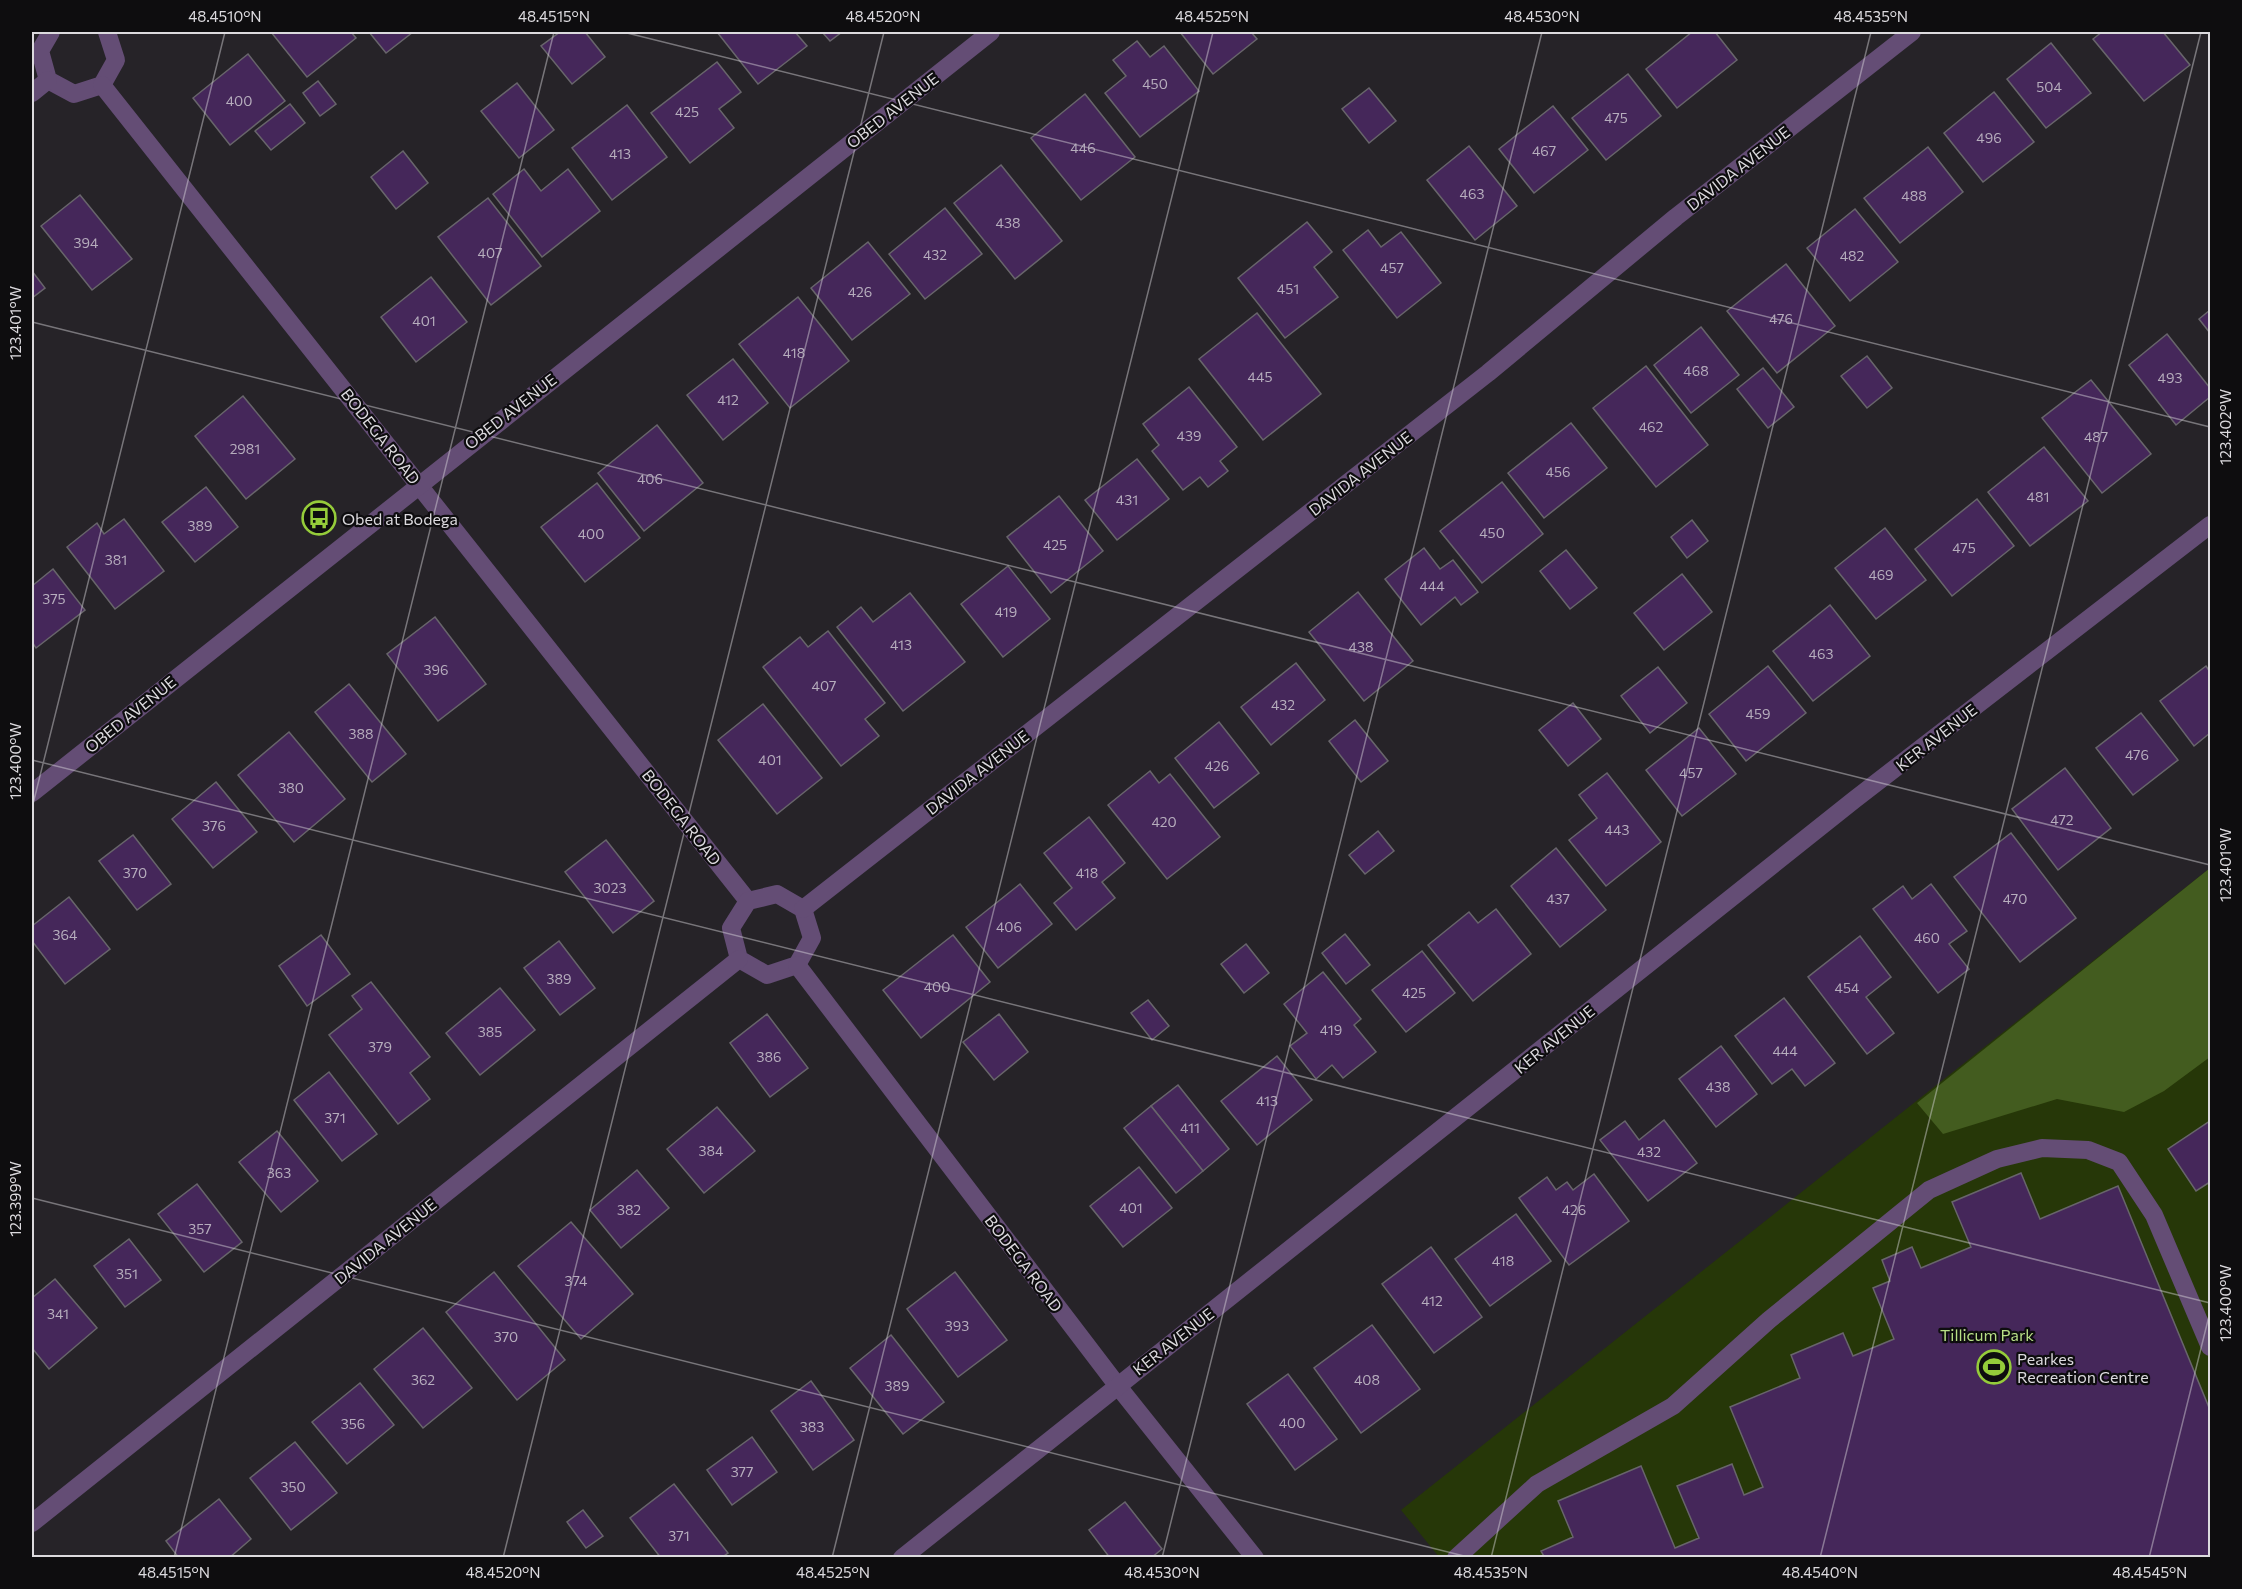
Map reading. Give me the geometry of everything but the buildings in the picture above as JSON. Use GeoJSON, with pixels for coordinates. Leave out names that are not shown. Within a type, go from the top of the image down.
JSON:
{"type":"FeatureCollection","features":[{"type":"Feature","properties":{"kind":"street"},"geometry":{"type":"LineString","coordinates":[[51,32],[40,51],[48,80],[74,94],[102,85],[116,60],[108,32]]}},
{"type":"Feature","properties":{"kind":"street","name":"OBED AVENUE"},"geometry":{"type":"LineString","coordinates":[[32,793],[991,32]]}},
{"type":"Feature","properties":{"kind":"street","name":"DAVIDA AVENUE"},"geometry":{"type":"LineString","coordinates":[[803,909],[1488,373],[1676,218],[1912,32]]}},
{"type":"Feature","properties":{"kind":"street"},"geometry":{"type":"LineString","coordinates":[[32,93],[48,80]]}},
{"type":"Feature","properties":{"kind":"street","name":"BODEGA ROAD"},"geometry":{"type":"LineString","coordinates":[[102,85],[748,901]]}},
{"type":"Feature","properties":{"kind":"street","name":"KER AVENUE"},"geometry":{"type":"LineString","coordinates":[[902,1557],[1854,800],[2211,525]]}},
{"type":"Feature","properties":{"kind":"street"},"geometry":{"type":"LineString","coordinates":[[777,894],[803,909],[812,938],[797,965],[767,975],[739,959],[731,928],[748,901],[777,894]]}},
{"type":"Feature","properties":{"kind":"street","name":"DAVIDA AVENUE"},"geometry":{"type":"LineString","coordinates":[[32,1522],[739,959]]}},
{"type":"Feature","properties":{"kind":"street","name":"BODEGA ROAD"},"geometry":{"type":"LineString","coordinates":[[797,965],[1117,1385],[1255,1557]]}},
{"type":"Feature","properties":{"kind":"street"},"geometry":{"type":"LineString","coordinates":[[1456,1557],[1537,1484],[1673,1406],[1769,1320],[1929,1190],[1997,1159],[2042,1148],[2088,1150],[2119,1162],[2154,1215],[2211,1347]]}},
{"type":"Feature","properties":{"kind":"green space","name":"Tillicum Park"},"geometry":{"type":"Polygon","coordinates":[[[2210,868],[2210,1557],[1439,1557],[1401,1510],[2210,868]]]}},
{"type":"Feature","properties":{"kind":"green space"},"geometry":{"type":"Polygon","coordinates":[[[2210,868],[2210,1057],[2164,1091],[2124,1112],[2057,1099],[1943,1134],[1917,1103],[2210,868]]]}},
{"type":"Feature","properties":{"kind":"place","name":"Obed at Bodega"},"geometry":{"type":"Point","coordinates":[319,518]}},
{"type":"Feature","properties":{"kind":"place","name":"Pearkes Recreation Centre"},"geometry":{"type":"Point","coordinates":[1994,1367]}}]}
